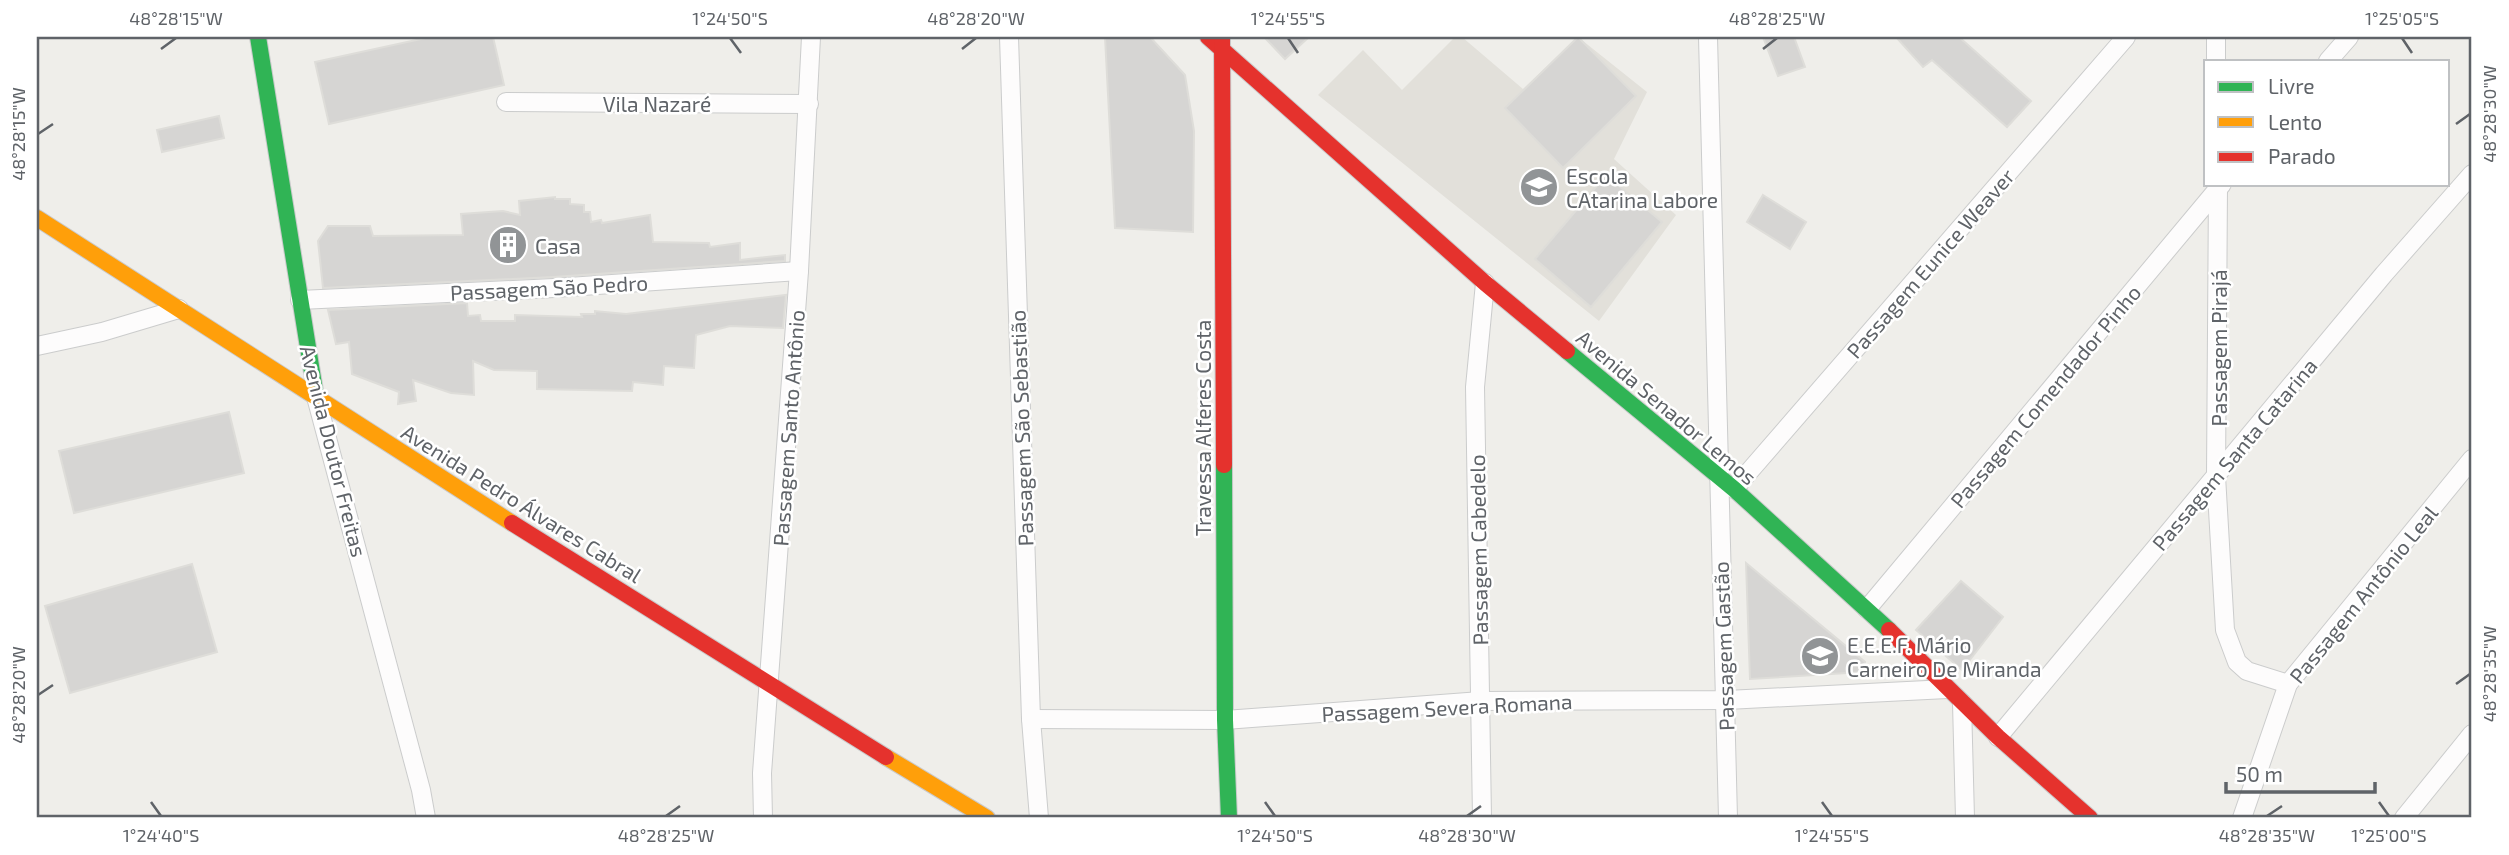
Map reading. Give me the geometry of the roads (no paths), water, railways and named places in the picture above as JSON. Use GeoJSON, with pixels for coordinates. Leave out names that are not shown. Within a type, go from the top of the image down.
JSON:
{"type":"FeatureCollection","features":[{"type":"Feature","properties":{"kind":"main road","name":"Avenida Doutor Freitas"},"geometry":{"type":"LineString","coordinates":[[258,37],[316,397]]}},
{"type":"Feature","properties":{"kind":"main road","name":"Avenida Senador Lemos"},"geometry":{"type":"LineString","coordinates":[[1208,37],[1222,43],[1485,283],[1734,489],[1867,609],[1997,737],[2090,818]]}},
{"type":"Feature","properties":{"kind":"main road","name":"Travessa Alferes Costa"},"geometry":{"type":"LineString","coordinates":[[1222,43],[1225,720],[1229,818]]}},
{"type":"Feature","properties":{"kind":"main road","name":"Avenida Pedro Álvares Cabral"},"geometry":{"type":"LineString","coordinates":[[37,218],[769,687],[987,818]]}},
{"type":"Feature","properties":{"kind":"street","name":"Passagem Santo Antônio"},"geometry":{"type":"LineString","coordinates":[[763,818],[762,773],[799,271],[811,37]]}},
{"type":"Feature","properties":{"kind":"street","name":"Passagem São Sebastião"},"geometry":{"type":"LineString","coordinates":[[1009,37],[1031,719],[1039,818]]}},
{"type":"Feature","properties":{"kind":"street","name":"Passagem Gastão"},"geometry":{"type":"LineString","coordinates":[[1708,37],[1717,474],[1727,700],[1728,818]]}},
{"type":"Feature","properties":{"kind":"street","name":"Passagem Eunice Weaver"},"geometry":{"type":"LineString","coordinates":[[1734,489],[2126,37]]}},
{"type":"Feature","properties":{"kind":"street"},"geometry":{"type":"LineString","coordinates":[[2216,37],[2216,60]]}},
{"type":"Feature","properties":{"kind":"street"},"geometry":{"type":"LineString","coordinates":[[2329,60],[2349,37]]}},
{"type":"Feature","properties":{"kind":"street","name":"Vila Nazaré"},"geometry":{"type":"LineString","coordinates":[[506,102],[809,104]]}},
{"type":"Feature","properties":{"kind":"street","name":"Passagem Santa Catarina"},"geometry":{"type":"LineString","coordinates":[[1997,737],[2384,274],[2472,174]]}},
{"type":"Feature","properties":{"kind":"street","name":"Passagem Comendador Pinho"},"geometry":{"type":"LineString","coordinates":[[1867,609],[2219,186]]}},
{"type":"Feature","properties":{"kind":"street","name":"Passagem Pirajá"},"geometry":{"type":"LineString","coordinates":[[2220,186],[2217,476],[2221,597],[2225,630],[2237,662],[2247,671],[2288,684]]}},
{"type":"Feature","properties":{"kind":"street","name":"Passagem São Pedro"},"geometry":{"type":"LineString","coordinates":[[300,300],[554,288],[799,271]]}},
{"type":"Feature","properties":{"kind":"street","name":"Passagem Cabedelo"},"geometry":{"type":"LineString","coordinates":[[1482,818],[1475,387],[1485,283]]}},
{"type":"Feature","properties":{"kind":"street"},"geometry":{"type":"LineString","coordinates":[[37,346],[102,332],[179,309]]}},
{"type":"Feature","properties":{"kind":"street","name":"Avenida Doutor Freitas"},"geometry":{"type":"LineString","coordinates":[[316,397],[421,790],[426,818]]}},
{"type":"Feature","properties":{"kind":"street","name":"Passagem Antônio Leal"},"geometry":{"type":"LineString","coordinates":[[2242,818],[2288,684],[2472,459]]}},
{"type":"Feature","properties":{"kind":"street","name":"Passagem Severa Romana"},"geometry":{"type":"LineString","coordinates":[[1031,719],[1225,720],[1481,701],[1727,700],[1947,689]]}},
{"type":"Feature","properties":{"kind":"street"},"geometry":{"type":"LineString","coordinates":[[1962,703],[1965,818]]}},
{"type":"Feature","properties":{"kind":"street"},"geometry":{"type":"LineString","coordinates":[[2404,818],[2472,734]]}},
{"type":"Feature","properties":{"kind":"place","name":"Escola CAtarina Labore"},"geometry":{"type":"Point","coordinates":[1539,187]}},
{"type":"Feature","properties":{"kind":"place","name":"Casa"},"geometry":{"type":"Point","coordinates":[508,245]}},
{"type":"Feature","properties":{"kind":"place","name":"E.E.E.F. Mário Carneiro De Miranda"},"geometry":{"type":"Point","coordinates":[1820,656]}}]}
